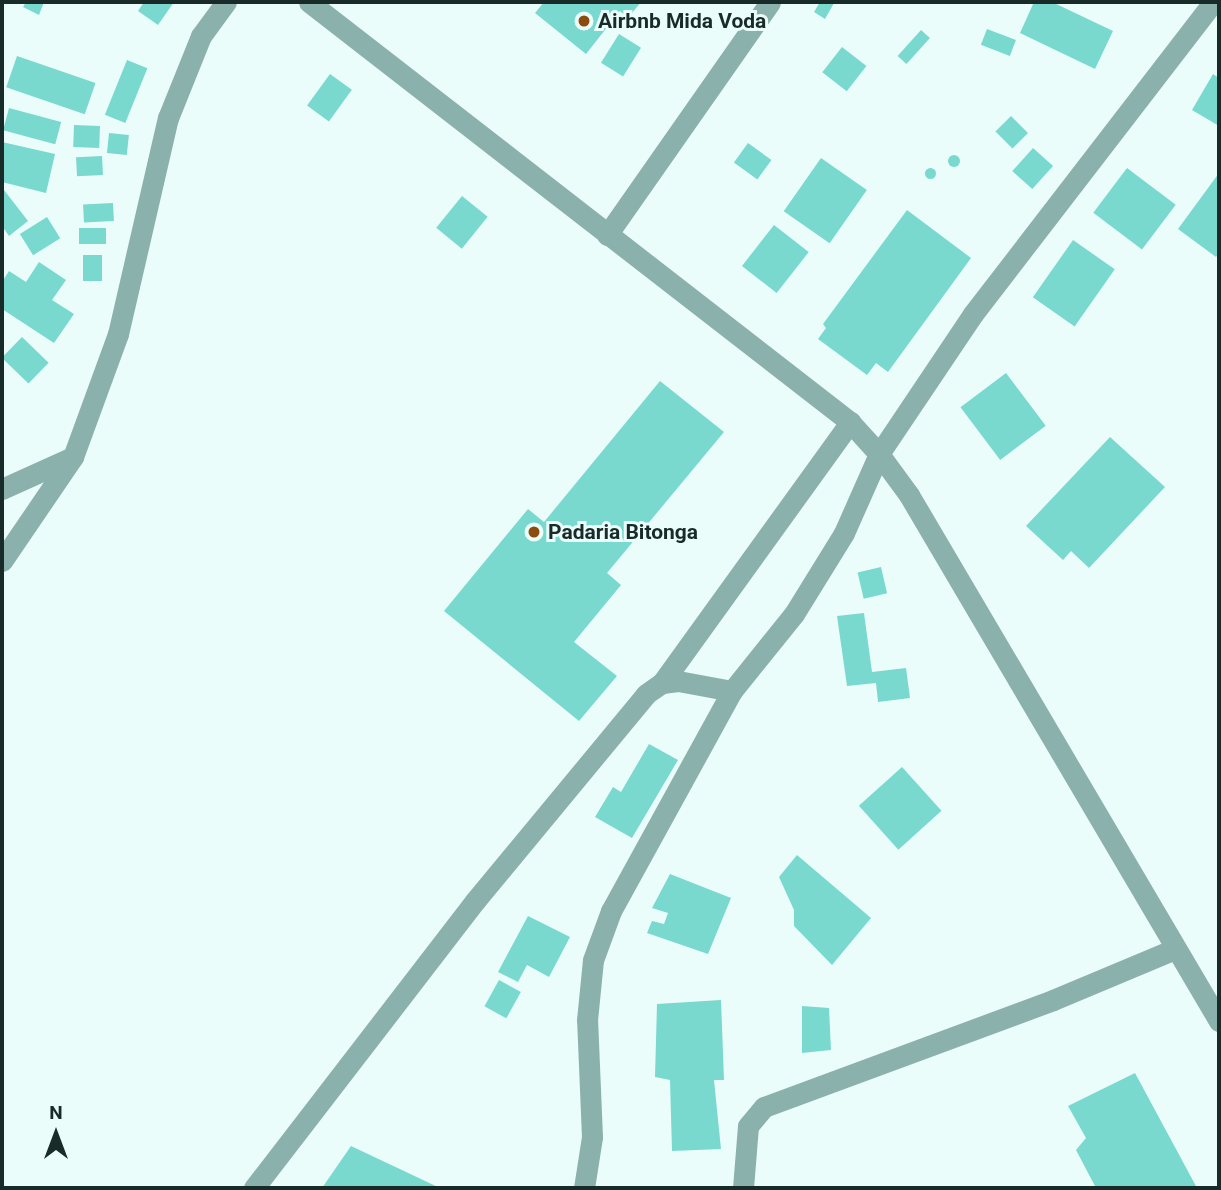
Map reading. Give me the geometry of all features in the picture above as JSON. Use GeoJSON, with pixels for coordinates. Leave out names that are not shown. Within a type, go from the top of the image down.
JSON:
{"type":"FeatureCollection","features":[{"type":"Feature","properties":{"kind":"street"},"geometry":{"type":"LineString","coordinates":[[2,561],[73,457],[118,334],[168,118],[201,36],[226,2]]}},
{"type":"Feature","properties":{"kind":"street"},"geometry":{"type":"LineString","coordinates":[[309,2],[850,422],[879,454],[909,495],[1175,949],[1210,986],[1219,1021]]}},
{"type":"Feature","properties":{"kind":"street"},"geometry":{"type":"LineString","coordinates":[[607,235],[770,2]]}},
{"type":"Feature","properties":{"kind":"street"},"geometry":{"type":"LineString","coordinates":[[584,1188],[592,1137],[587,1020],[593,960],[611,911],[732,691],[794,614],[844,533],[879,454],[973,314],[1213,2]]}},
{"type":"Feature","properties":{"kind":"street"},"geometry":{"type":"LineString","coordinates":[[254,1188],[475,901],[646,694],[662,683],[850,422]]}},
{"type":"Feature","properties":{"kind":"street"},"geometry":{"type":"LineString","coordinates":[[2,489],[73,457]]}},
{"type":"Feature","properties":{"kind":"street"},"geometry":{"type":"LineString","coordinates":[[662,683],[678,681],[732,691]]}},
{"type":"Feature","properties":{"kind":"street"},"geometry":{"type":"LineString","coordinates":[[743,1188],[748,1126],[764,1107],[1053,1000],[1175,949]]}},
{"type":"Feature","properties":{"kind":"building"},"geometry":{"type":"Polygon","coordinates":[[[26,2],[44,2],[39,15],[23,7],[26,2]]]}},
{"type":"Feature","properties":{"kind":"building"},"geometry":{"type":"Polygon","coordinates":[[[144,2],[174,2],[158,25],[138,11],[144,2]]]}},
{"type":"Feature","properties":{"kind":"building"},"geometry":{"type":"Polygon","coordinates":[[[544,2],[641,2],[628,18],[620,11],[586,54],[535,13],[544,2]]]}},
{"type":"Feature","properties":{"kind":"building"},"geometry":{"type":"Polygon","coordinates":[[[820,2],[834,3],[825,19],[814,12],[820,2]]]}},
{"type":"Feature","properties":{"kind":"building"},"geometry":{"type":"Polygon","coordinates":[[[1034,2],[1052,2],[1113,31],[1095,69],[1020,33],[1034,2]]]}},
{"type":"Feature","properties":{"kind":"building"},"geometry":{"type":"Polygon","coordinates":[[[987,29],[1016,40],[1010,56],[981,45],[987,29]]]}},
{"type":"Feature","properties":{"kind":"building"},"geometry":{"type":"Polygon","coordinates":[[[921,30],[930,38],[906,64],[898,56],[921,30]]]}},
{"type":"Feature","properties":{"kind":"building"},"geometry":{"type":"Polygon","coordinates":[[[619,34],[641,48],[623,77],[601,63],[619,34]]]}},
{"type":"Feature","properties":{"kind":"building"},"geometry":{"type":"Polygon","coordinates":[[[842,47],[866,66],[847,91],[822,72],[842,47]]]}},
{"type":"Feature","properties":{"kind":"building"},"geometry":{"type":"Polygon","coordinates":[[[17,56],[95,83],[85,114],[6,87],[17,56]]]}},
{"type":"Feature","properties":{"kind":"building"},"geometry":{"type":"Polygon","coordinates":[[[127,60],[147,68],[125,123],[105,115],[127,60]]]}},
{"type":"Feature","properties":{"kind":"building"},"geometry":{"type":"Polygon","coordinates":[[[330,74],[352,90],[329,121],[307,106],[330,74]]]}},
{"type":"Feature","properties":{"kind":"building"},"geometry":{"type":"Polygon","coordinates":[[[1213,74],[1219,78],[1219,126],[1192,110],[1213,74]]]}},
{"type":"Feature","properties":{"kind":"building"},"geometry":{"type":"Polygon","coordinates":[[[9,108],[61,122],[55,144],[3,130],[9,108]]]}},
{"type":"Feature","properties":{"kind":"building"},"geometry":{"type":"Polygon","coordinates":[[[1011,116],[1028,133],[1012,149],[995,132],[1011,116]]]}},
{"type":"Feature","properties":{"kind":"building"},"geometry":{"type":"Polygon","coordinates":[[[74,125],[100,126],[99,148],[73,147],[74,125]]]}},
{"type":"Feature","properties":{"kind":"building"},"geometry":{"type":"Polygon","coordinates":[[[109,133],[129,135],[127,155],[107,153],[109,133]]]}},
{"type":"Feature","properties":{"kind":"building"},"geometry":{"type":"Polygon","coordinates":[[[2,142],[55,154],[46,193],[2,182],[2,142]]]}},
{"type":"Feature","properties":{"kind":"building"},"geometry":{"type":"Polygon","coordinates":[[[748,143],[771,160],[757,179],[734,162],[748,143]]]}},
{"type":"Feature","properties":{"kind":"building"},"geometry":{"type":"Polygon","coordinates":[[[1033,148],[1053,166],[1032,189],[1012,171],[1033,148]]]}},
{"type":"Feature","properties":{"kind":"building"},"geometry":{"type":"Polygon","coordinates":[[[954,155],[960,161],[954,167],[948,161],[954,155]]]}},
{"type":"Feature","properties":{"kind":"building"},"geometry":{"type":"Polygon","coordinates":[[[102,156],[103,175],[77,176],[76,157],[102,156]]]}},
{"type":"Feature","properties":{"kind":"building"},"geometry":{"type":"Polygon","coordinates":[[[821,158],[867,190],[830,243],[784,211],[821,158]]]}},
{"type":"Feature","properties":{"kind":"building"},"geometry":{"type":"Polygon","coordinates":[[[930,167],[936,173],[930,179],[924,173],[930,167]]]}},
{"type":"Feature","properties":{"kind":"building"},"geometry":{"type":"Polygon","coordinates":[[[1127,168],[1176,205],[1142,249],[1093,213],[1127,168]]]}},
{"type":"Feature","properties":{"kind":"building"},"geometry":{"type":"Polygon","coordinates":[[[1219,173],[1219,252],[1216,257],[1178,229],[1219,173]]]}},
{"type":"Feature","properties":{"kind":"building"},"geometry":{"type":"Polygon","coordinates":[[[4,190],[28,221],[9,236],[2,226],[4,190]]]}},
{"type":"Feature","properties":{"kind":"building"},"geometry":{"type":"Polygon","coordinates":[[[462,196],[488,217],[462,249],[436,228],[462,196]]]}},
{"type":"Feature","properties":{"kind":"building"},"geometry":{"type":"Polygon","coordinates":[[[113,203],[114,221],[84,223],[83,205],[113,203]]]}},
{"type":"Feature","properties":{"kind":"building"},"geometry":{"type":"Polygon","coordinates":[[[907,210],[971,258],[888,372],[876,363],[867,375],[818,339],[826,328],[823,324],[907,210]]]}},
{"type":"Feature","properties":{"kind":"building"},"geometry":{"type":"Polygon","coordinates":[[[47,217],[60,238],[33,255],[20,234],[47,217]]]}},
{"type":"Feature","properties":{"kind":"building"},"geometry":{"type":"Polygon","coordinates":[[[774,225],[809,252],[777,293],[742,266],[774,225]]]}},
{"type":"Feature","properties":{"kind":"building"},"geometry":{"type":"Polygon","coordinates":[[[79,228],[106,228],[106,244],[79,244],[79,228]]]}},
{"type":"Feature","properties":{"kind":"building"},"geometry":{"type":"Polygon","coordinates":[[[1073,240],[1115,269],[1075,327],[1033,297],[1073,240]]]}},
{"type":"Feature","properties":{"kind":"building"},"geometry":{"type":"Polygon","coordinates":[[[83,255],[102,255],[102,281],[83,281],[83,255]]]}},
{"type":"Feature","properties":{"kind":"building"},"geometry":{"type":"Polygon","coordinates":[[[39,262],[66,280],[52,300],[74,314],[54,343],[2,309],[2,282],[9,271],[26,282],[39,262]]]}},
{"type":"Feature","properties":{"kind":"building"},"geometry":{"type":"Polygon","coordinates":[[[22,337],[49,363],[28,384],[2,358],[22,337]]]}},
{"type":"Feature","properties":{"kind":"building"},"geometry":{"type":"Polygon","coordinates":[[[1006,373],[1046,426],[1000,460],[960,407],[1006,373]]]}},
{"type":"Feature","properties":{"kind":"building"},"geometry":{"type":"Polygon","coordinates":[[[660,381],[724,432],[607,573],[621,585],[574,642],[617,676],[579,721],[444,611],[528,509],[544,522],[660,381]]]}},
{"type":"Feature","properties":{"kind":"building"},"geometry":{"type":"Polygon","coordinates":[[[1110,437],[1165,487],[1089,568],[1071,551],[1063,560],[1026,526],[1110,437]]]}},
{"type":"Feature","properties":{"kind":"building"},"geometry":{"type":"Polygon","coordinates":[[[881,567],[887,593],[864,599],[858,572],[881,567]]]}},
{"type":"Feature","properties":{"kind":"building"},"geometry":{"type":"Polygon","coordinates":[[[864,613],[872,672],[906,668],[910,698],[878,702],[876,683],[847,686],[837,616],[864,613]]]}},
{"type":"Feature","properties":{"kind":"building"},"geometry":{"type":"Polygon","coordinates":[[[649,744],[678,760],[632,838],[595,817],[613,787],[621,792],[649,744]]]}},
{"type":"Feature","properties":{"kind":"building"},"geometry":{"type":"Polygon","coordinates":[[[902,767],[941,811],[898,850],[859,806],[902,767]]]}},
{"type":"Feature","properties":{"kind":"building"},"geometry":{"type":"Polygon","coordinates":[[[797,855],[871,918],[832,965],[794,926],[794,910],[779,877],[797,855]]]}},
{"type":"Feature","properties":{"kind":"building"},"geometry":{"type":"Polygon","coordinates":[[[670,874],[731,898],[708,954],[647,933],[652,921],[664,924],[668,913],[652,908],[670,874]]]}},
{"type":"Feature","properties":{"kind":"building"},"geometry":{"type":"Polygon","coordinates":[[[528,916],[570,937],[549,977],[527,965],[518,982],[498,972],[528,916]]]}},
{"type":"Feature","properties":{"kind":"building"},"geometry":{"type":"Polygon","coordinates":[[[499,980],[521,992],[506,1018],[484,1006],[499,980]]]}},
{"type":"Feature","properties":{"kind":"building"},"geometry":{"type":"Polygon","coordinates":[[[721,1000],[724,1080],[714,1080],[721,1149],[672,1151],[670,1080],[655,1077],[657,1004],[721,1000]]]}},
{"type":"Feature","properties":{"kind":"building"},"geometry":{"type":"Polygon","coordinates":[[[802,1006],[829,1008],[831,1050],[802,1053],[802,1006]]]}},
{"type":"Feature","properties":{"kind":"building"},"geometry":{"type":"Polygon","coordinates":[[[1135,1073],[1197,1188],[1096,1188],[1076,1150],[1086,1138],[1068,1106],[1135,1073]]]}},
{"type":"Feature","properties":{"kind":"building"},"geometry":{"type":"Polygon","coordinates":[[[351,1146],[440,1188],[322,1188],[351,1146]]]}},
{"type":"Feature","properties":{"kind":"place","name":"Airbnb Mida Voda"},"geometry":{"type":"Point","coordinates":[584,21]}},
{"type":"Feature","properties":{"kind":"place","name":"Padaria Bitonga"},"geometry":{"type":"Point","coordinates":[534,532]}}]}
